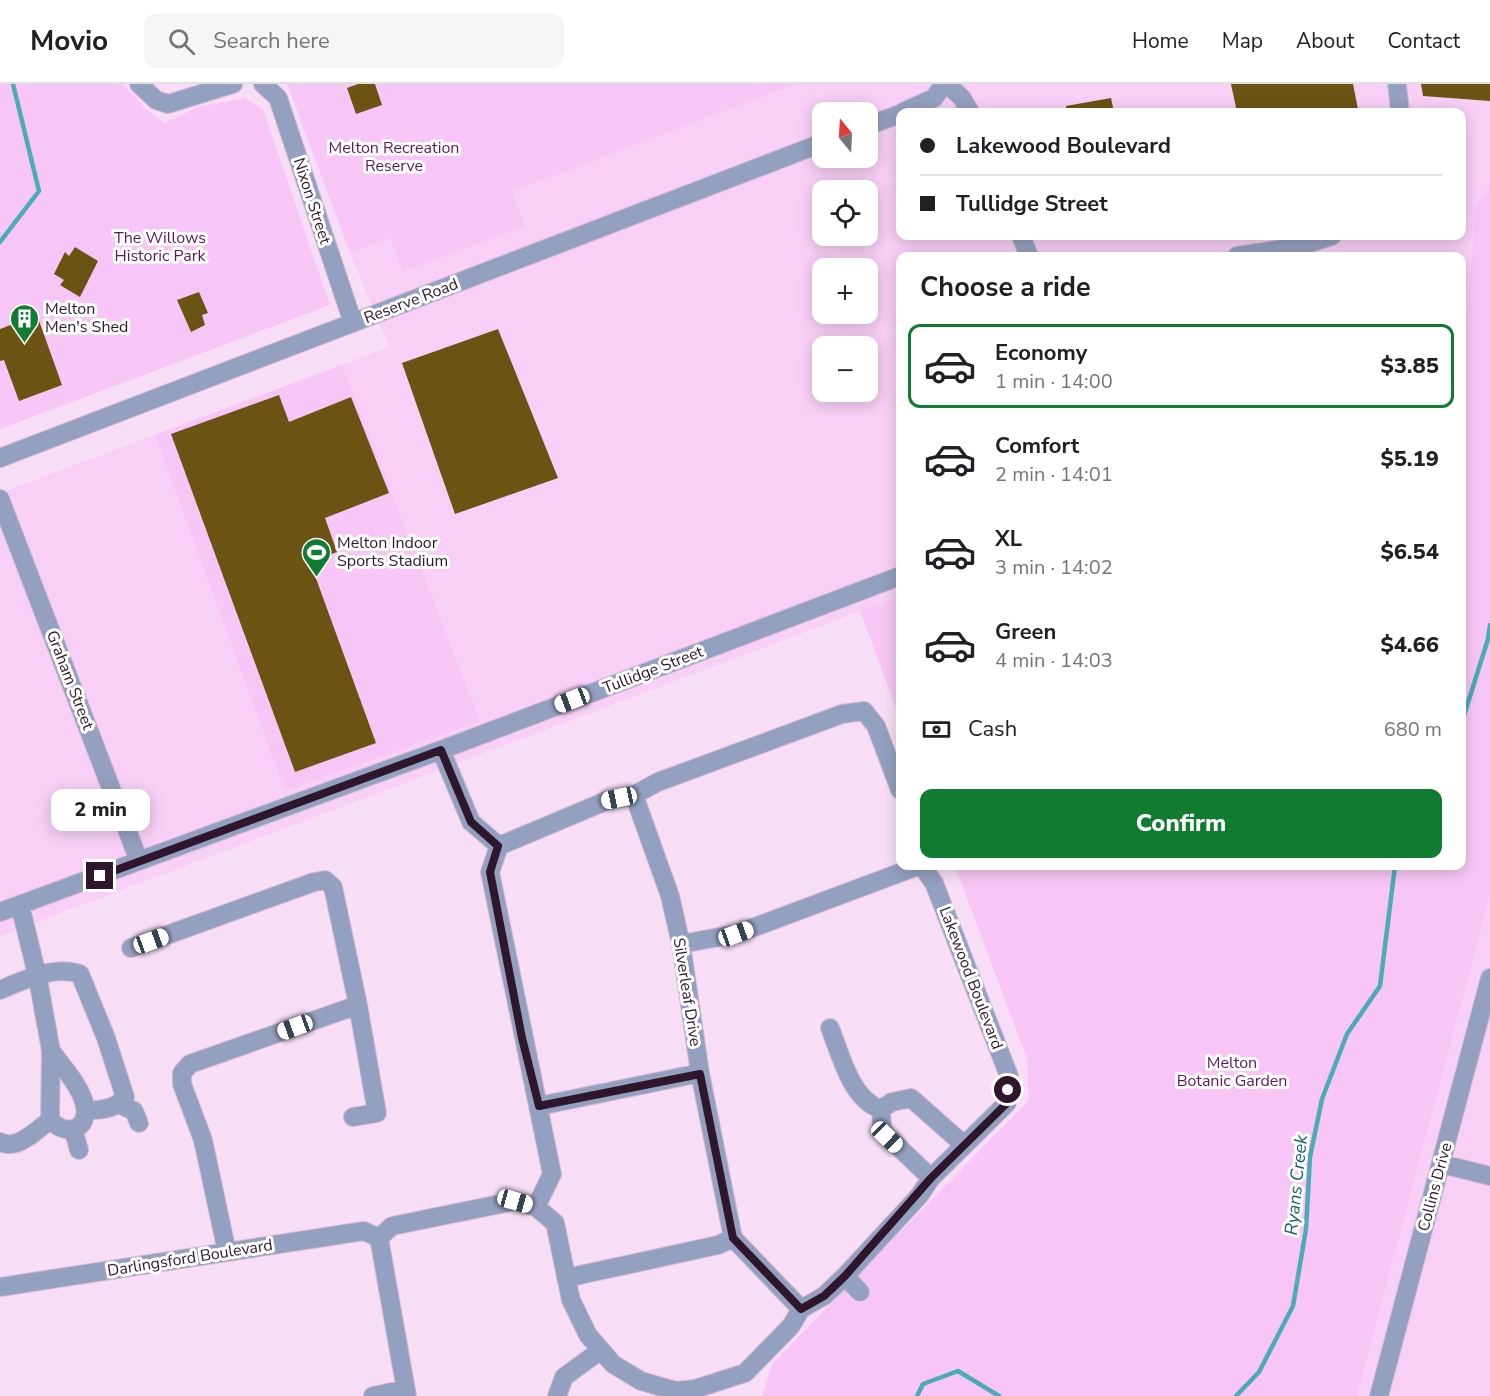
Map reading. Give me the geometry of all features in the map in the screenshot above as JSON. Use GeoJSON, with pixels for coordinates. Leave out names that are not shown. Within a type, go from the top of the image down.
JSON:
{"type":"FeatureCollection","features":[{"type":"Feature","properties":{"kind":"street"},"geometry":{"type":"LineString","coordinates":[[138,84],[156,100],[168,104],[233,84]]}},
{"type":"Feature","properties":{"kind":"street","name":"Nixon Street"},"geometry":{"type":"LineString","coordinates":[[262,84],[278,98],[353,324]]}},
{"type":"Feature","properties":{"kind":"street"},"geometry":{"type":"LineString","coordinates":[[912,108],[934,98],[946,84],[962,98],[968,108]]}},
{"type":"Feature","properties":{"kind":"street"},"geometry":{"type":"LineString","coordinates":[[1397,84],[1400,108]]}},
{"type":"Feature","properties":{"kind":"street"},"geometry":{"type":"LineString","coordinates":[[878,122],[896,115]]}},
{"type":"Feature","properties":{"kind":"street","name":"Reserve Road"},"geometry":{"type":"LineString","coordinates":[[0,458],[812,148]]}},
{"type":"Feature","properties":{"kind":"street"},"geometry":{"type":"LineString","coordinates":[[1263,252],[1301,246],[1320,240]]}},
{"type":"Feature","properties":{"kind":"street","name":"Graham Street"},"geometry":{"type":"LineString","coordinates":[[0,499],[139,861]]}},
{"type":"Feature","properties":{"kind":"street","name":"Tullidge Street"},"geometry":{"type":"LineString","coordinates":[[0,912],[441,750],[896,578]]}},
{"type":"Feature","properties":{"kind":"street"},"geometry":{"type":"LineString","coordinates":[[498,846],[606,801],[634,795],[658,782],[842,714],[864,711],[876,726],[896,779]]}},
{"type":"Feature","properties":{"kind":"street"},"geometry":{"type":"LineString","coordinates":[[441,750],[471,822],[498,846]]}},
{"type":"Feature","properties":{"kind":"street","name":"Silverleaf Drive"},"geometry":{"type":"LineString","coordinates":[[634,795],[670,896],[681,944],[700,1074],[733,1238]]}},
{"type":"Feature","properties":{"kind":"street"},"geometry":{"type":"LineString","coordinates":[[373,1396],[406,1393],[380,1239],[392,1227],[504,1203],[515,1201],[536,1207],[552,1174],[539,1106],[522,1038],[490,872],[498,846]]}},
{"type":"Feature","properties":{"kind":"street"},"geometry":{"type":"LineString","coordinates":[[681,944],[736,934],[909,870]]}},
{"type":"Feature","properties":{"kind":"street","name":"Lakewood Boulevard"},"geometry":{"type":"LineString","coordinates":[[536,1207],[555,1223],[571,1300],[588,1335],[613,1364],[641,1381],[676,1391],[694,1393],[744,1373],[791,1326],[801,1309],[824,1296],[845,1276],[931,1178],[1007,1103],[1009,1077],[934,883],[923,870]]}},
{"type":"Feature","properties":{"kind":"street"},"geometry":{"type":"LineString","coordinates":[[131,948],[325,880],[333,887],[358,1005],[377,1113],[353,1117]]}},
{"type":"Feature","properties":{"kind":"street"},"geometry":{"type":"LineString","coordinates":[[20,905],[37,974],[51,1051],[50,1120],[58,1128],[74,1129],[79,1127],[86,1118],[86,1111],[77,1086],[51,1051]]}},
{"type":"Feature","properties":{"kind":"street"},"geometry":{"type":"LineString","coordinates":[[0,990],[37,974],[73,972],[80,974],[125,1097],[119,1104],[108,1109],[86,1111]]}},
{"type":"Feature","properties":{"kind":"street","name":"Collins Drive"},"geometry":{"type":"LineString","coordinates":[[1379,1396],[1490,978]]}},
{"type":"Feature","properties":{"kind":"street"},"geometry":{"type":"LineString","coordinates":[[227,1252],[203,1140],[182,1084],[182,1073],[190,1064],[358,1005]]}},
{"type":"Feature","properties":{"kind":"street"},"geometry":{"type":"LineString","coordinates":[[830,1028],[844,1064],[859,1092],[870,1106],[881,1109],[892,1102],[912,1098],[963,1144]]}},
{"type":"Feature","properties":{"kind":"street"},"geometry":{"type":"LineString","coordinates":[[539,1106],[700,1074]]}},
{"type":"Feature","properties":{"kind":"street"},"geometry":{"type":"LineString","coordinates":[[119,1104],[134,1112],[139,1123]]}},
{"type":"Feature","properties":{"kind":"street"},"geometry":{"type":"LineString","coordinates":[[881,1109],[882,1128],[887,1137],[931,1178]]}},
{"type":"Feature","properties":{"kind":"street"},"geometry":{"type":"LineString","coordinates":[[0,1142],[6,1145],[18,1143],[50,1120]]}},
{"type":"Feature","properties":{"kind":"street"},"geometry":{"type":"LineString","coordinates":[[74,1129],[80,1150]]}},
{"type":"Feature","properties":{"kind":"street"},"geometry":{"type":"LineString","coordinates":[[1442,1164],[1490,1176]]}},
{"type":"Feature","properties":{"kind":"street","name":"Darlingsford Boulevard"},"geometry":{"type":"LineString","coordinates":[[0,1287],[364,1231],[380,1239]]}},
{"type":"Feature","properties":{"kind":"street"},"geometry":{"type":"LineString","coordinates":[[566,1278],[718,1245],[733,1238],[801,1309]]}},
{"type":"Feature","properties":{"kind":"street"},"geometry":{"type":"LineString","coordinates":[[845,1276],[860,1292]]}},
{"type":"Feature","properties":{"kind":"street"},"geometry":{"type":"LineString","coordinates":[[557,1396],[564,1377],[601,1350]]}},
{"type":"Feature","properties":{"kind":"shaded area"},"geometry":{"type":"Polygon","coordinates":[[[796,84],[1490,84],[1490,185],[1476,206],[1466,325],[1466,252],[896,252],[896,598],[0,936],[0,493],[389,347],[350,253],[796,84]]]}},
{"type":"Feature","properties":{"kind":"shaded area"},"geometry":{"type":"Polygon","coordinates":[[[1490,896],[1490,1396],[1357,1396],[1490,896]]]}},
{"type":"Feature","properties":{"kind":"green space","name":"The Willows Historic Park"},"geometry":{"type":"Polygon","coordinates":[[[0,84],[123,84],[148,111],[165,123],[198,107],[244,98],[263,109],[330,305],[0,429],[0,84]]]}},
{"type":"Feature","properties":{"kind":"green space","name":"Melton Recreation Reserve"},"geometry":{"type":"Polygon","coordinates":[[[287,84],[796,84],[512,192],[525,226],[403,272],[390,238],[350,253],[287,84]]]}},
{"type":"Feature","properties":{"kind":"green space","name":"Melton Botanic Garden"},"geometry":{"type":"Polygon","coordinates":[[[1490,185],[1490,896],[1357,1396],[762,1396],[772,1364],[1029,1100],[1027,1059],[956,870],[1466,870],[1466,325],[1476,206],[1490,185]]]}},
{"type":"Feature","properties":{"kind":"green space","name":"Melton Indoor Sports Stadium"},"geometry":{"type":"Polygon","coordinates":[[[342,365],[480,721],[285,791],[155,435],[342,365]]]}},
{"type":"Feature","properties":{"kind":"green space"},"geometry":{"type":"Polygon","coordinates":[[[896,598],[896,708],[860,611],[896,598]]]}},
{"type":"Feature","properties":{"kind":"building"},"geometry":{"type":"Polygon","coordinates":[[[358,84],[375,84],[382,105],[356,114],[347,88],[358,84]]]}},
{"type":"Feature","properties":{"kind":"building"},"geometry":{"type":"Polygon","coordinates":[[[1231,84],[1353,84],[1358,108],[1236,108],[1231,84]]]}},
{"type":"Feature","properties":{"kind":"building"},"geometry":{"type":"Polygon","coordinates":[[[1421,84],[1490,84],[1490,101],[1423,96],[1421,84]]]}},
{"type":"Feature","properties":{"kind":"building"},"geometry":{"type":"Polygon","coordinates":[[[1111,98],[1113,108],[1066,108],[1066,106],[1111,98]]]}},
{"type":"Feature","properties":{"kind":"building"},"geometry":{"type":"Polygon","coordinates":[[[75,247],[98,261],[80,297],[60,285],[64,280],[54,274],[65,252],[69,256],[75,247]]]}},
{"type":"Feature","properties":{"kind":"building"},"geometry":{"type":"Polygon","coordinates":[[[199,292],[208,313],[202,315],[205,325],[191,332],[177,300],[199,292]]]}},
{"type":"Feature","properties":{"kind":"building","name":"Melton Men's Shed"},"geometry":{"type":"Polygon","coordinates":[[[37,315],[62,385],[19,401],[4,360],[0,361],[0,329],[37,315]]]}},
{"type":"Feature","properties":{"kind":"building"},"geometry":{"type":"Polygon","coordinates":[[[498,329],[558,478],[455,514],[402,363],[498,329]]]}},
{"type":"Feature","properties":{"kind":"building","name":"Melton Indoor Sports Stadium"},"geometry":{"type":"Polygon","coordinates":[[[279,395],[289,422],[351,397],[389,493],[325,518],[337,552],[310,562],[376,743],[295,772],[171,434],[279,395]]]}},
{"type":"Feature","properties":{"kind":"waterway"},"geometry":{"type":"LineString","coordinates":[[0,242],[39,191],[13,84]]}},
{"type":"Feature","properties":{"kind":"waterway","name":"Ryans Creek"},"geometry":{"type":"LineString","coordinates":[[1466,709],[1488,639],[1490,625]]}},
{"type":"Feature","properties":{"kind":"waterway","name":"Ryans Creek"},"geometry":{"type":"LineString","coordinates":[[1236,1396],[1259,1372],[1293,1306],[1306,1229],[1310,1157],[1322,1099],[1347,1034],[1380,986],[1394,870]]}},
{"type":"Feature","properties":{"kind":"waterway","name":"Ryans Creek"},"geometry":{"type":"LineString","coordinates":[[917,1396],[923,1384],[958,1371],[999,1396]]}},
{"type":"Feature","properties":{"kind":"place","name":"Melton Men's Shed"},"geometry":{"type":"Point","coordinates":[24,344]}},
{"type":"Feature","properties":{"kind":"place","name":"Melton Indoor Sports Stadium"},"geometry":{"type":"Point","coordinates":[316,578]}},
{"type":"Feature","properties":{"kind":"route"},"geometry":{"type":"LineString","coordinates":[[100,876],[441,750],[471,822],[498,846],[490,872],[522,1038],[539,1106],[700,1074],[714,1153],[733,1238],[801,1309],[824,1296],[845,1276],[919,1196],[931,1178],[1007,1103],[1008,1090]]}}]}
